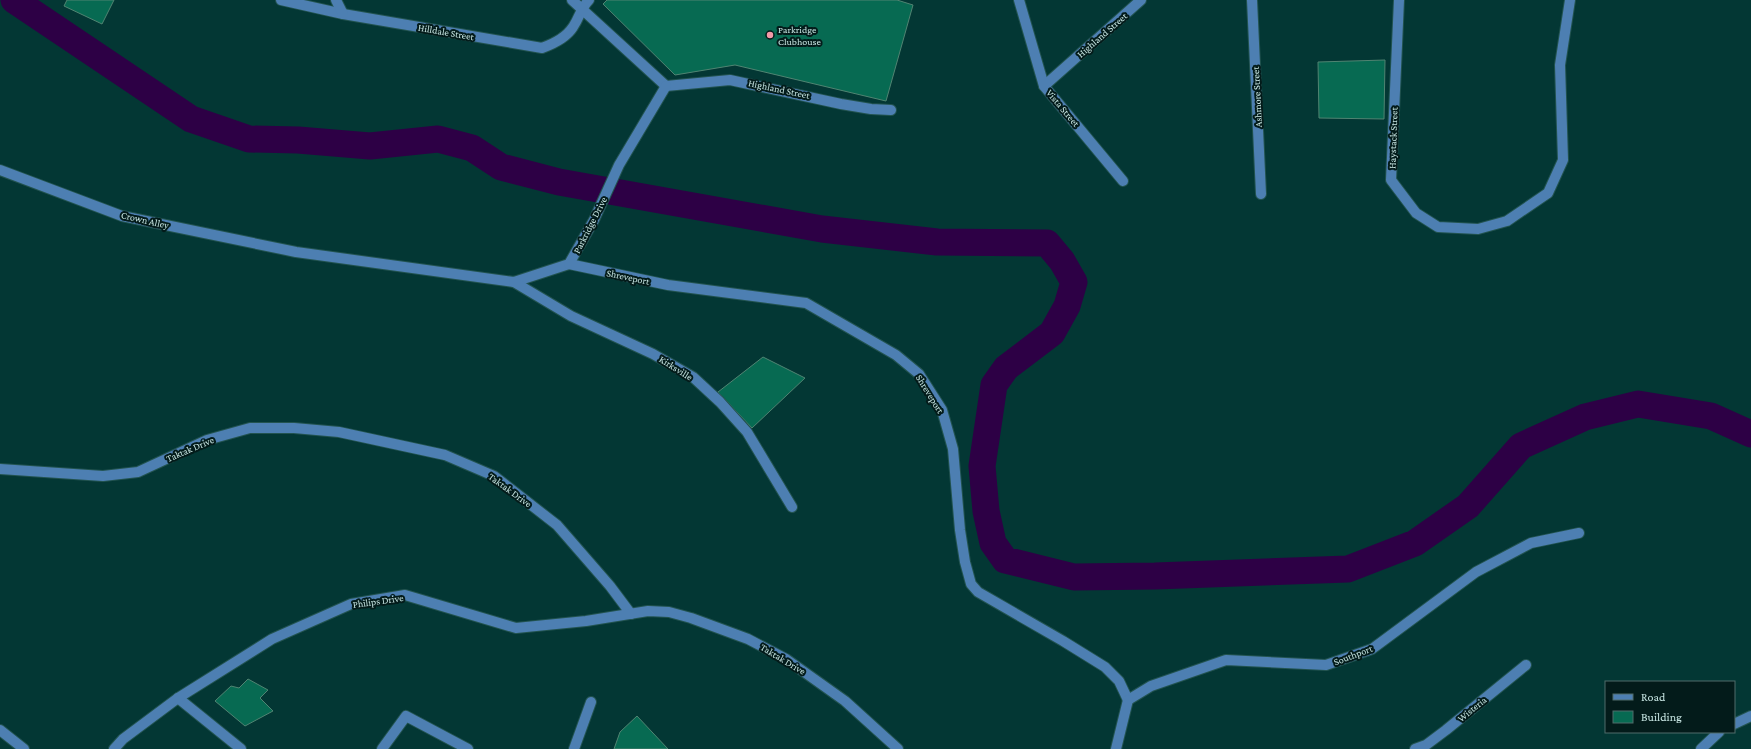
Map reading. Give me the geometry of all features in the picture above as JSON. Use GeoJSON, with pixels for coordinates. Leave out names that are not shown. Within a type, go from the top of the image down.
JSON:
{"type":"FeatureCollection","features":[{"type":"Feature","properties":{"kind":"street","name":"Hilldale Street"},"geometry":{"type":"LineString","coordinates":[[281,0],[343,14],[542,48],[558,41],[573,28],[581,8],[589,0]]}},
{"type":"Feature","properties":{"kind":"street"},"geometry":{"type":"LineString","coordinates":[[336,0],[343,14]]}},
{"type":"Feature","properties":{"kind":"street"},"geometry":{"type":"LineString","coordinates":[[572,0],[666,86]]}},
{"type":"Feature","properties":{"kind":"street","name":"Vista Street"},"geometry":{"type":"LineString","coordinates":[[1020,0],[1044,86],[1123,181]]}},
{"type":"Feature","properties":{"kind":"street","name":"Highland Street"},"geometry":{"type":"LineString","coordinates":[[1044,86],[1141,0]]}},
{"type":"Feature","properties":{"kind":"street","name":"Ashmore Street"},"geometry":{"type":"LineString","coordinates":[[1252,0],[1261,194]]}},
{"type":"Feature","properties":{"kind":"street","name":"Haystack Street"},"geometry":{"type":"LineString","coordinates":[[1399,0],[1391,180],[1416,213],[1438,227],[1478,229],[1507,220],[1548,193],[1563,160],[1560,65],[1570,0]]}},
{"type":"Feature","properties":{"kind":"street","name":"Highland Street"},"geometry":{"type":"LineString","coordinates":[[666,86],[730,80],[841,104],[870,109],[891,110]]}},
{"type":"Feature","properties":{"kind":"street","name":"Parkridge Drive"},"geometry":{"type":"LineString","coordinates":[[296,252],[514,282],[569,264],[594,220],[619,165],[666,86]]}},
{"type":"Feature","properties":{"kind":"street","name":"Crown Alley"},"geometry":{"type":"LineString","coordinates":[[0,170],[122,216],[296,252]]}},
{"type":"Feature","properties":{"kind":"street","name":"Shreveport"},"geometry":{"type":"LineString","coordinates":[[569,264],[668,286],[806,303],[896,355],[919,374],[942,410],[953,449],[960,530],[965,562],[971,584],[978,592],[1105,667],[1119,681],[1128,700]]}},
{"type":"Feature","properties":{"kind":"street","name":"Kirksville"},"geometry":{"type":"LineString","coordinates":[[514,282],[571,316],[654,354],[693,377],[720,402],[747,432],[792,507]]}},
{"type":"Feature","properties":{"kind":"street","name":"Taktak Drive"},"geometry":{"type":"LineString","coordinates":[[0,468],[103,476],[138,472],[207,440],[250,428],[294,428],[339,432],[444,455],[494,476],[557,525],[610,586],[631,614],[648,611],[669,612],[691,618],[748,639],[786,659],[845,701],[898,749]]}},
{"type":"Feature","properties":{"kind":"street","name":"Southport"},"geometry":{"type":"LineString","coordinates":[[1128,700],[1151,686],[1226,660],[1326,665],[1372,649],[1476,572],[1531,543],[1579,533]]}},
{"type":"Feature","properties":{"kind":"street","name":"Philips Drive"},"geometry":{"type":"LineString","coordinates":[[114,749],[123,739],[178,698],[272,639],[351,604],[405,595],[516,628],[586,621],[631,614]]}},
{"type":"Feature","properties":{"kind":"street","name":"Wisteria"},"geometry":{"type":"LineString","coordinates":[[1416,749],[1426,745],[1446,730],[1526,665]]}},
{"type":"Feature","properties":{"kind":"street"},"geometry":{"type":"LineString","coordinates":[[178,698],[242,749]]}},
{"type":"Feature","properties":{"kind":"street"},"geometry":{"type":"LineString","coordinates":[[1116,749],[1128,700]]}},
{"type":"Feature","properties":{"kind":"street"},"geometry":{"type":"LineString","coordinates":[[574,749],[591,702]]}},
{"type":"Feature","properties":{"kind":"street"},"geometry":{"type":"LineString","coordinates":[[382,749],[406,716],[468,749]]}},
{"type":"Feature","properties":{"kind":"street"},"geometry":{"type":"LineString","coordinates":[[1735,724],[1751,716]]}},
{"type":"Feature","properties":{"kind":"street"},"geometry":{"type":"LineString","coordinates":[[0,730],[24,749]]}},
{"type":"Feature","properties":{"kind":"street"},"geometry":{"type":"LineString","coordinates":[[1701,749],[1718,733]]}},
{"type":"Feature","properties":{"kind":"building"},"geometry":{"type":"Polygon","coordinates":[[[67,0],[114,0],[102,24],[64,6],[67,0]]]}},
{"type":"Feature","properties":{"kind":"building","name":"Parkridge Clubhouse"},"geometry":{"type":"Polygon","coordinates":[[[607,0],[897,0],[913,5],[886,101],[735,65],[675,75],[603,4],[607,0]]]}},
{"type":"Feature","properties":{"kind":"building"},"geometry":{"type":"Polygon","coordinates":[[[1385,60],[1384,119],[1319,118],[1318,62],[1385,60]]]}},
{"type":"Feature","properties":{"kind":"building"},"geometry":{"type":"Polygon","coordinates":[[[763,357],[805,378],[752,428],[718,392],[763,357]]]}},
{"type":"Feature","properties":{"kind":"building"},"geometry":{"type":"Polygon","coordinates":[[[248,679],[268,690],[260,698],[273,711],[245,726],[215,701],[231,686],[239,688],[248,679]]]}},
{"type":"Feature","properties":{"kind":"building"},"geometry":{"type":"Polygon","coordinates":[[[637,716],[668,749],[614,749],[620,732],[637,716]]]}},
{"type":"Feature","properties":{"kind":"waterway"},"geometry":{"type":"LineString","coordinates":[[14,0],[191,119],[249,139],[298,140],[370,146],[438,139],[472,148],[501,167],[559,182],[822,229],[937,242],[1047,243],[1062,261],[1074,282],[1067,306],[1052,333],[1006,368],[994,385],[982,466],[986,511],[993,543],[1005,560],[1074,577],[1155,576],[1348,569],[1415,543],[1468,506],[1521,446],[1585,417],[1638,404],[1711,416],[1751,434]]}},
{"type":"Feature","properties":{"kind":"place","name":"Parkridge Clubhouse"},"geometry":{"type":"Point","coordinates":[770,35]}}]}
